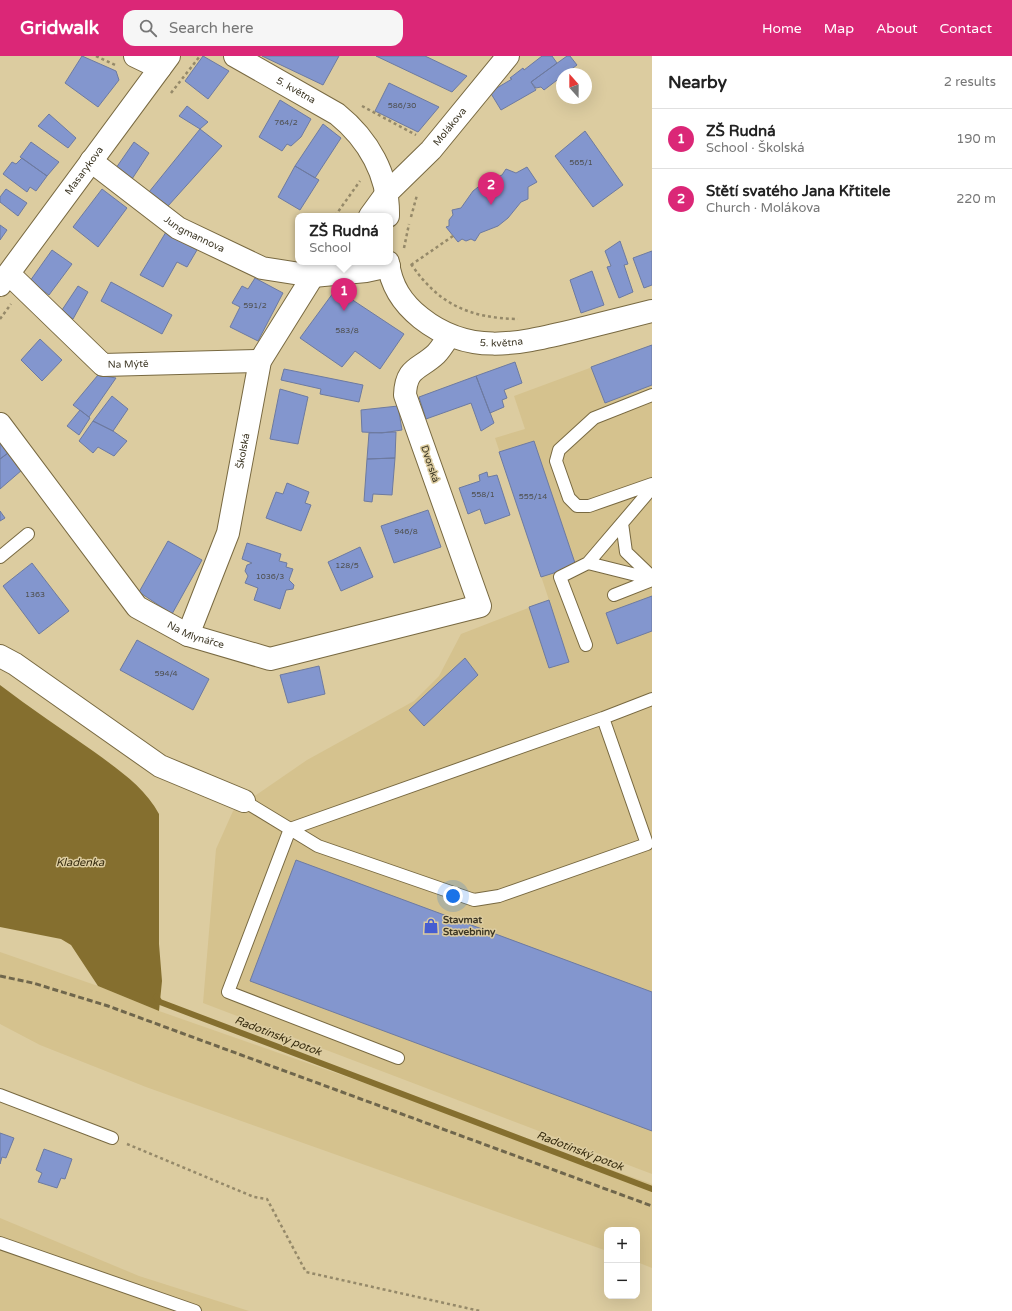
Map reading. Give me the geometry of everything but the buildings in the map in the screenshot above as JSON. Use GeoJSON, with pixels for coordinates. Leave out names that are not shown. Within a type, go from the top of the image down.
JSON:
{"type":"FeatureCollection","features":[{"type":"Feature","properties":{"kind":"street","name":"5. května"},"geometry":{"type":"LineString","coordinates":[[235,56],[337,114],[351,125],[374,156],[380,170],[386,194],[388,213]]}},
{"type":"Feature","properties":{"kind":"street","name":"Molákova"},"geometry":{"type":"LineString","coordinates":[[386,194],[435,145],[508,56]]}},
{"type":"Feature","properties":{"kind":"street"},"geometry":{"type":"LineString","coordinates":[[127,62],[164,62]]}},
{"type":"Feature","properties":{"kind":"street","name":"Masarykova"},"geometry":{"type":"LineString","coordinates":[[4,280],[164,62]]}},
{"type":"Feature","properties":{"kind":"street","name":"Jungmannova"},"geometry":{"type":"LineString","coordinates":[[91,161],[178,228],[262,268],[320,269]]}},
{"type":"Feature","properties":{"kind":"street"},"geometry":{"type":"LineString","coordinates":[[372,213],[386,194]]}},
{"type":"Feature","properties":{"kind":"street","name":"5. května"},"geometry":{"type":"LineString","coordinates":[[398,260],[393,284],[406,305],[432,326],[449,336],[472,342],[499,344],[528,342],[652,311]]}},
{"type":"Feature","properties":{"kind":"street"},"geometry":{"type":"LineString","coordinates":[[320,269],[366,271],[383,265]]}},
{"type":"Feature","properties":{"kind":"street","name":"Školská"},"geometry":{"type":"LineString","coordinates":[[188,634],[228,533],[260,361],[320,269]]}},
{"type":"Feature","properties":{"kind":"street","name":"Na Mýtě"},"geometry":{"type":"LineString","coordinates":[[4,280],[103,365],[260,361]]}},
{"type":"Feature","properties":{"kind":"street","name":"Dvorská"},"geometry":{"type":"LineString","coordinates":[[449,336],[435,355],[415,369],[406,382],[405,395],[480,606]]}},
{"type":"Feature","properties":{"kind":"street","name":"Na Mlynářce"},"geometry":{"type":"LineString","coordinates":[[0,424],[137,607],[188,634],[270,659],[480,606]]}},
{"type":"Feature","properties":{"kind":"street"},"geometry":{"type":"LineString","coordinates":[[0,656],[15,664],[160,766],[244,801]]}},
{"type":"Feature","properties":{"kind":"lane"},"geometry":{"type":"LineString","coordinates":[[652,396],[594,418],[560,450],[556,461],[569,498],[577,506],[589,506],[652,484]]}},
{"type":"Feature","properties":{"kind":"lane"},"geometry":{"type":"LineString","coordinates":[[586,645],[560,577],[588,563],[652,488]]}},
{"type":"Feature","properties":{"kind":"lane"},"geometry":{"type":"LineString","coordinates":[[622,523],[626,552],[652,579]]}},
{"type":"Feature","properties":{"kind":"lane"},"geometry":{"type":"LineString","coordinates":[[0,557],[28,534]]}},
{"type":"Feature","properties":{"kind":"lane"},"geometry":{"type":"LineString","coordinates":[[588,563],[652,579]]}},
{"type":"Feature","properties":{"kind":"lane"},"geometry":{"type":"LineString","coordinates":[[614,595],[652,579]]}},
{"type":"Feature","properties":{"kind":"lane"},"geometry":{"type":"LineString","coordinates":[[398,1058],[228,992],[290,829],[603,718],[652,699]]}},
{"type":"Feature","properties":{"kind":"lane"},"geometry":{"type":"LineString","coordinates":[[244,801],[318,846],[474,900],[499,896],[650,843],[603,718]]}},
{"type":"Feature","properties":{"kind":"lane"},"geometry":{"type":"LineString","coordinates":[[0,1095],[112,1138]]}},
{"type":"Feature","properties":{"kind":"lane"},"geometry":{"type":"LineString","coordinates":[[0,1243],[195,1311]]}},
{"type":"Feature","properties":{"kind":"path"},"geometry":{"type":"LineString","coordinates":[[96,56],[127,62]]}},
{"type":"Feature","properties":{"kind":"path"},"geometry":{"type":"LineString","coordinates":[[361,106],[435,145]]}},
{"type":"Feature","properties":{"kind":"path"},"geometry":{"type":"LineString","coordinates":[[337,213],[362,178]]}},
{"type":"Feature","properties":{"kind":"path"},"geometry":{"type":"LineString","coordinates":[[418,189],[404,248],[398,260],[411,265],[432,290],[464,311],[494,318],[525,319]]}},
{"type":"Feature","properties":{"kind":"path"},"geometry":{"type":"LineString","coordinates":[[411,265],[453,236]]}},
{"type":"Feature","properties":{"kind":"path"},"geometry":{"type":"LineString","coordinates":[[112,1138],[254,1197],[267,1199],[306,1272],[480,1311]]}},
{"type":"Feature","properties":{"kind":"shaded area","name":"Stavmat Stavebniny"},"geometry":{"type":"Polygon","coordinates":[[[652,345],[652,1174],[203,1003],[216,849],[233,811],[307,760],[414,701],[439,676],[461,634],[549,600],[495,438],[525,429],[514,396],[652,345]]]}},
{"type":"Feature","properties":{"kind":"shaded area"},"geometry":{"type":"Polygon","coordinates":[[[0,952],[98,986],[159,1011],[652,1184],[652,1268],[640,1263],[640,1227],[604,1227],[604,1250],[146,1087],[40,1045],[0,1024],[0,952]]]}},
{"type":"Feature","properties":{"kind":"shaded area"},"geometry":{"type":"Polygon","coordinates":[[[0,1218],[139,1276],[249,1311],[0,1311],[0,1218]]]}},
{"type":"Feature","properties":{"kind":"water","name":"Kladenka"},"geometry":{"type":"Polygon","coordinates":[[[0,685],[120,771],[146,795],[159,814],[159,944],[162,981],[159,1011],[98,986],[71,945],[61,939],[0,927],[0,685]]]}},
{"type":"Feature","properties":{"kind":"waterway","name":"Radotínský potok"},"geometry":{"type":"LineString","coordinates":[[156,997],[160,1002],[652,1189]]}},
{"type":"Feature","properties":{"kind":"railway"},"geometry":{"type":"LineString","coordinates":[[0,976],[33,983],[108,1006],[652,1206]]}},
{"type":"Feature","properties":{"kind":"place","name":"Stětí svatého Jana Křtitele"},"geometry":{"type":"Point","coordinates":[491,205]}},
{"type":"Feature","properties":{"kind":"place","name":"ZŠ Rudná"},"geometry":{"type":"Point","coordinates":[344,311]}},
{"type":"Feature","properties":{"kind":"place","name":"Stavmat Stavebniny"},"geometry":{"type":"Point","coordinates":[431,926]}}]}
